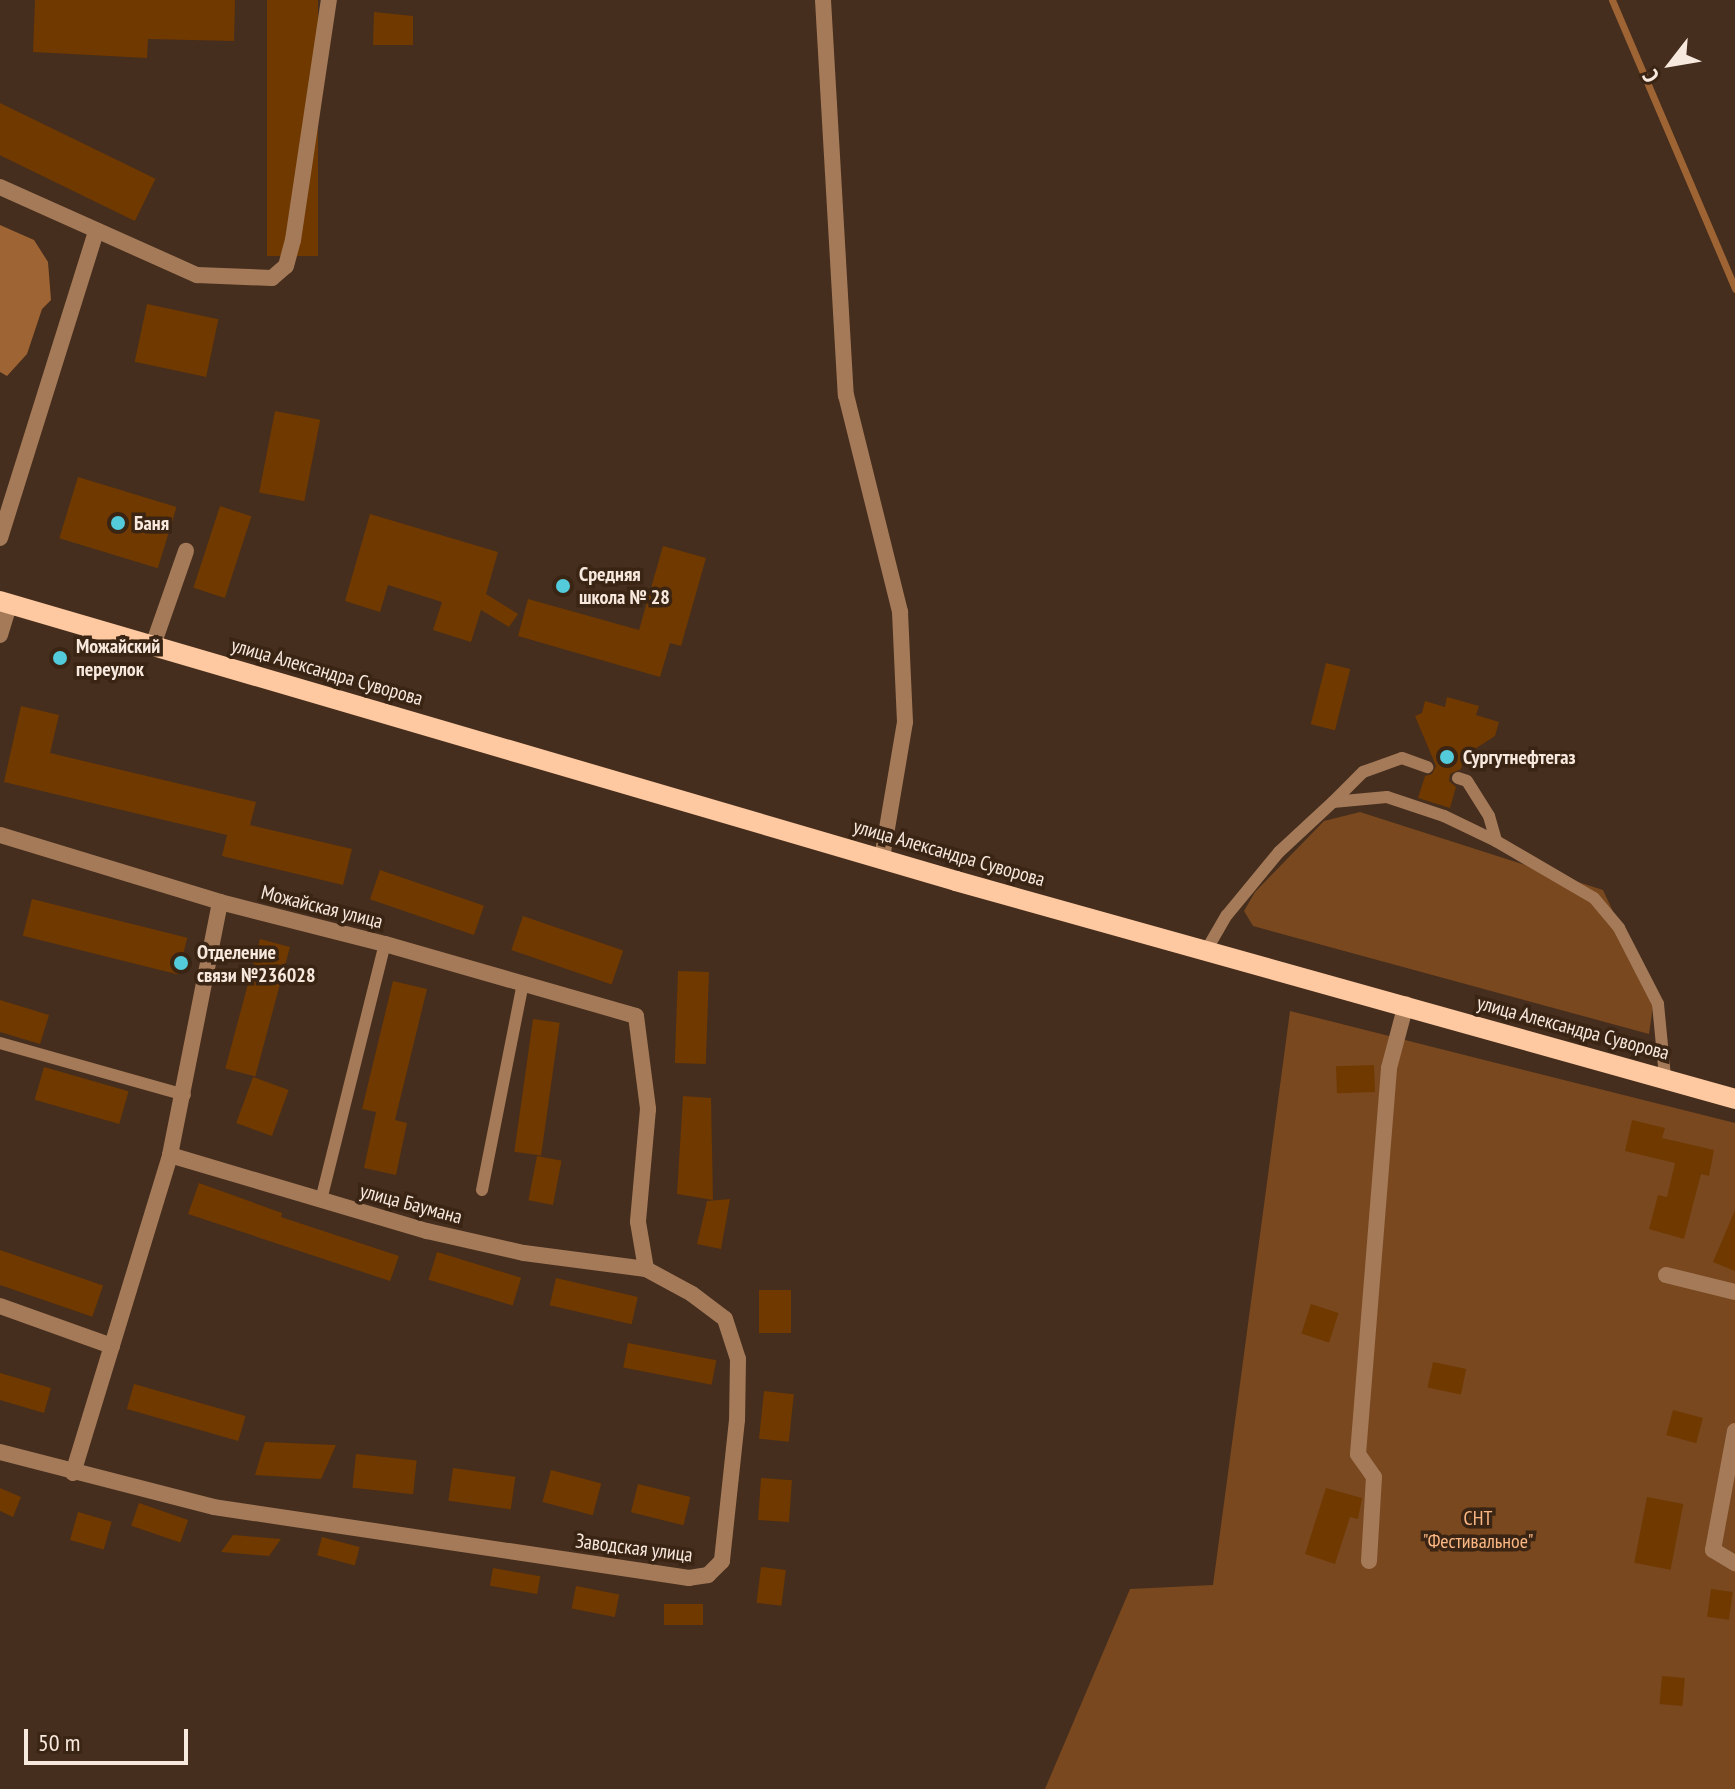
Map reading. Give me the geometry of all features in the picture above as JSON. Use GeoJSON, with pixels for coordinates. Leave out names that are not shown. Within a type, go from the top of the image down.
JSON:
{"type":"FeatureCollection","features":[{"type":"Feature","properties":{"kind":"main road","name":"улица Александра Суворова"},"geometry":{"type":"LineString","coordinates":[[5,602],[152,648],[882,858],[1735,1099]]}},
{"type":"Feature","properties":{"kind":"street"},"geometry":{"type":"LineString","coordinates":[[0,187],[197,275],[272,278],[286,266],[329,0]]}},
{"type":"Feature","properties":{"kind":"street"},"geometry":{"type":"LineString","coordinates":[[823,0],[846,395],[900,612],[905,722],[882,858]]}},
{"type":"Feature","properties":{"kind":"street"},"geometry":{"type":"LineString","coordinates":[[0,538],[96,232]]}},
{"type":"Feature","properties":{"kind":"street"},"geometry":{"type":"LineString","coordinates":[[152,648],[186,551]]}},
{"type":"Feature","properties":{"kind":"street"},"geometry":{"type":"LineString","coordinates":[[0,635],[5,602]]}},
{"type":"Feature","properties":{"kind":"street","name":"Можайская улица"},"geometry":{"type":"LineString","coordinates":[[0,835],[220,902],[385,944],[636,1016],[648,1109],[638,1222],[646,1269]]}},
{"type":"Feature","properties":{"kind":"street"},"geometry":{"type":"LineString","coordinates":[[73,1473],[170,1155],[185,1095],[220,902]]}},
{"type":"Feature","properties":{"kind":"street"},"geometry":{"type":"LineString","coordinates":[[1369,1561],[1374,1477],[1358,1454],[1389,1068],[1406,1004]]}},
{"type":"Feature","properties":{"kind":"street","name":"улица Баумана"},"geometry":{"type":"LineString","coordinates":[[170,1155],[427,1231],[524,1253],[646,1269]]}},
{"type":"Feature","properties":{"kind":"street","name":"Заводская улица"},"geometry":{"type":"LineString","coordinates":[[0,1452],[214,1507],[689,1578],[708,1575],[722,1561],[737,1420],[738,1359],[725,1319],[692,1294],[646,1269]]}},
{"type":"Feature","properties":{"kind":"street"},"geometry":{"type":"LineString","coordinates":[[1666,1275],[1735,1292]]}},
{"type":"Feature","properties":{"kind":"street"},"geometry":{"type":"LineString","coordinates":[[0,1306],[112,1346]]}},
{"type":"Feature","properties":{"kind":"street"},"geometry":{"type":"LineString","coordinates":[[1735,1431],[1713,1550],[1735,1563]]}},
{"type":"Feature","properties":{"kind":"lane"},"geometry":{"type":"LineString","coordinates":[[1207,949],[1227,915],[1279,852],[1363,772],[1402,758],[1427,767]]}},
{"type":"Feature","properties":{"kind":"lane"},"geometry":{"type":"LineString","coordinates":[[1458,778],[1467,781],[1489,816],[1496,841]]}},
{"type":"Feature","properties":{"kind":"lane"},"geometry":{"type":"LineString","coordinates":[[1333,802],[1387,797],[1444,816],[1496,841],[1594,898],[1619,928],[1658,1004],[1665,1077]]}},
{"type":"Feature","properties":{"kind":"lane"},"geometry":{"type":"LineString","coordinates":[[321,1200],[385,944]]}},
{"type":"Feature","properties":{"kind":"lane"},"geometry":{"type":"LineString","coordinates":[[482,1190],[523,983]]}},
{"type":"Feature","properties":{"kind":"lane"},"geometry":{"type":"LineString","coordinates":[[0,1043],[185,1095]]}},
{"type":"Feature","properties":{"kind":"green space"},"geometry":{"type":"Polygon","coordinates":[[[1360,812],[1603,890],[1654,999],[1649,1034],[1253,926],[1244,911],[1255,892],[1324,821],[1360,812]]]}},
{"type":"Feature","properties":{"kind":"green space","name":"СНТ \"Фестивальное\""},"geometry":{"type":"Polygon","coordinates":[[[1290,1011],[1735,1123],[1735,1789],[1045,1789],[1130,1589],[1213,1585],[1290,1011]]]}},
{"type":"Feature","properties":{"kind":"shaded area"},"geometry":{"type":"Polygon","coordinates":[[[0,225],[34,240],[48,262],[51,300],[42,309],[27,354],[7,376],[0,372],[0,225]]]}},
{"type":"Feature","properties":{"kind":"building"},"geometry":{"type":"Polygon","coordinates":[[[35,0],[235,0],[234,41],[148,39],[147,58],[33,52],[35,0]]]}},
{"type":"Feature","properties":{"kind":"building"},"geometry":{"type":"Polygon","coordinates":[[[267,0],[318,0],[318,256],[267,256],[267,0]]]}},
{"type":"Feature","properties":{"kind":"building"},"geometry":{"type":"Polygon","coordinates":[[[374,12],[413,16],[413,45],[373,45],[374,12]]]}},
{"type":"Feature","properties":{"kind":"building"},"geometry":{"type":"Polygon","coordinates":[[[0,103],[155,179],[135,221],[0,155],[0,103]]]}},
{"type":"Feature","properties":{"kind":"building"},"geometry":{"type":"Polygon","coordinates":[[[147,304],[218,319],[206,377],[135,362],[147,304]]]}},
{"type":"Feature","properties":{"kind":"building"},"geometry":{"type":"Polygon","coordinates":[[[275,411],[320,420],[304,501],[259,492],[275,411]]]}},
{"type":"Feature","properties":{"kind":"building","name":"Баня"},"geometry":{"type":"Polygon","coordinates":[[[78,477],[176,507],[158,568],[59,538],[78,477]]]}},
{"type":"Feature","properties":{"kind":"building"},"geometry":{"type":"Polygon","coordinates":[[[220,506],[251,516],[225,598],[193,588],[220,506]]]}},
{"type":"Feature","properties":{"kind":"building"},"geometry":{"type":"Polygon","coordinates":[[[370,514],[498,552],[486,594],[518,614],[509,627],[481,610],[471,642],[433,630],[442,602],[388,585],[380,612],[345,601],[370,514]]]}},
{"type":"Feature","properties":{"kind":"building"},"geometry":{"type":"Polygon","coordinates":[[[663,546],[706,558],[681,646],[670,643],[660,677],[518,636],[528,599],[639,630],[663,546]]]}},
{"type":"Feature","properties":{"kind":"building"},"geometry":{"type":"Polygon","coordinates":[[[1326,663],[1350,669],[1335,730],[1311,724],[1326,663]]]}},
{"type":"Feature","properties":{"kind":"building","name":"Сургутнефтегаз"},"geometry":{"type":"Polygon","coordinates":[[[1447,697],[1479,706],[1476,715],[1499,722],[1495,736],[1464,756],[1461,769],[1450,774],[1449,781],[1456,787],[1450,808],[1418,798],[1425,776],[1432,774],[1436,766],[1415,716],[1422,713],[1425,701],[1445,707],[1447,697]]]}},
{"type":"Feature","properties":{"kind":"building"},"geometry":{"type":"Polygon","coordinates":[[[21,706],[59,715],[50,753],[256,802],[250,825],[352,849],[343,885],[222,856],[227,835],[4,782],[21,706]]]}},
{"type":"Feature","properties":{"kind":"building"},"geometry":{"type":"Polygon","coordinates":[[[380,870],[484,906],[474,935],[370,899],[380,870]]]}},
{"type":"Feature","properties":{"kind":"building"},"geometry":{"type":"Polygon","coordinates":[[[32,899],[187,938],[178,975],[23,936],[32,899]]]}},
{"type":"Feature","properties":{"kind":"building"},"geometry":{"type":"Polygon","coordinates":[[[523,916],[623,951],[612,985],[511,950],[523,916]]]}},
{"type":"Feature","properties":{"kind":"building"},"geometry":{"type":"Polygon","coordinates":[[[260,939],[290,947],[255,1076],[225,1068],[260,939]]]}},
{"type":"Feature","properties":{"kind":"building"},"geometry":{"type":"Polygon","coordinates":[[[678,971],[709,972],[706,1064],[675,1063],[678,971]]]}},
{"type":"Feature","properties":{"kind":"building"},"geometry":{"type":"Polygon","coordinates":[[[393,981],[427,989],[395,1120],[407,1123],[396,1175],[364,1168],[376,1112],[362,1109],[393,981]]]}},
{"type":"Feature","properties":{"kind":"building"},"geometry":{"type":"Polygon","coordinates":[[[0,1000],[49,1015],[40,1044],[0,1032],[0,1000]]]}},
{"type":"Feature","properties":{"kind":"building"},"geometry":{"type":"Polygon","coordinates":[[[533,1019],[560,1023],[541,1155],[514,1152],[533,1019]]]}},
{"type":"Feature","properties":{"kind":"building"},"geometry":{"type":"Polygon","coordinates":[[[1374,1065],[1375,1092],[1337,1093],[1336,1066],[1374,1065]]]}},
{"type":"Feature","properties":{"kind":"building"},"geometry":{"type":"Polygon","coordinates":[[[44,1067],[129,1091],[119,1124],[35,1100],[44,1067]]]}},
{"type":"Feature","properties":{"kind":"building"},"geometry":{"type":"Polygon","coordinates":[[[253,1077],[289,1090],[272,1136],[236,1123],[253,1077]]]}},
{"type":"Feature","properties":{"kind":"building"},"geometry":{"type":"Polygon","coordinates":[[[683,1096],[711,1098],[713,1200],[677,1194],[683,1096]]]}},
{"type":"Feature","properties":{"kind":"building"},"geometry":{"type":"Polygon","coordinates":[[[1632,1120],[1665,1128],[1662,1138],[1714,1150],[1709,1176],[1701,1174],[1684,1239],[1649,1229],[1658,1195],[1667,1197],[1675,1163],[1625,1151],[1632,1120]]]}},
{"type":"Feature","properties":{"kind":"building"},"geometry":{"type":"Polygon","coordinates":[[[537,1156],[562,1161],[553,1205],[528,1200],[537,1156]]]}},
{"type":"Feature","properties":{"kind":"building"},"geometry":{"type":"Polygon","coordinates":[[[199,1183],[282,1213],[281,1217],[399,1256],[390,1281],[188,1214],[199,1183]]]}},
{"type":"Feature","properties":{"kind":"building"},"geometry":{"type":"Polygon","coordinates":[[[730,1199],[721,1249],[697,1244],[707,1201],[730,1199]]]}},
{"type":"Feature","properties":{"kind":"building"},"geometry":{"type":"Polygon","coordinates":[[[1735,1210],[1735,1271],[1713,1262],[1735,1210]]]}},
{"type":"Feature","properties":{"kind":"building"},"geometry":{"type":"Polygon","coordinates":[[[0,1250],[103,1285],[92,1317],[0,1285],[0,1250]]]}},
{"type":"Feature","properties":{"kind":"building"},"geometry":{"type":"Polygon","coordinates":[[[437,1252],[521,1278],[513,1305],[429,1280],[437,1252]]]}},
{"type":"Feature","properties":{"kind":"building"},"geometry":{"type":"Polygon","coordinates":[[[556,1278],[638,1297],[632,1324],[550,1305],[556,1278]]]}},
{"type":"Feature","properties":{"kind":"building"},"geometry":{"type":"Polygon","coordinates":[[[759,1290],[791,1290],[791,1333],[759,1333],[759,1290]]]}},
{"type":"Feature","properties":{"kind":"building"},"geometry":{"type":"Polygon","coordinates":[[[1311,1304],[1339,1313],[1329,1342],[1301,1333],[1311,1304]]]}},
{"type":"Feature","properties":{"kind":"building"},"geometry":{"type":"Polygon","coordinates":[[[628,1343],[716,1360],[712,1385],[623,1368],[628,1343]]]}},
{"type":"Feature","properties":{"kind":"building"},"geometry":{"type":"Polygon","coordinates":[[[1433,1362],[1466,1369],[1461,1395],[1428,1387],[1433,1362]]]}},
{"type":"Feature","properties":{"kind":"building"},"geometry":{"type":"Polygon","coordinates":[[[0,1373],[51,1388],[44,1413],[0,1400],[0,1373]]]}},
{"type":"Feature","properties":{"kind":"building"},"geometry":{"type":"Polygon","coordinates":[[[134,1384],[246,1416],[238,1441],[127,1409],[134,1384]]]}},
{"type":"Feature","properties":{"kind":"building"},"geometry":{"type":"Polygon","coordinates":[[[764,1391],[794,1394],[789,1442],[759,1439],[764,1391]]]}},
{"type":"Feature","properties":{"kind":"building"},"geometry":{"type":"Polygon","coordinates":[[[1673,1410],[1703,1418],[1696,1443],[1666,1435],[1673,1410]]]}},
{"type":"Feature","properties":{"kind":"building"},"geometry":{"type":"Polygon","coordinates":[[[265,1442],[336,1445],[321,1479],[255,1475],[265,1442]]]}},
{"type":"Feature","properties":{"kind":"building"},"geometry":{"type":"Polygon","coordinates":[[[356,1454],[417,1460],[413,1494],[352,1488],[356,1454]]]}},
{"type":"Feature","properties":{"kind":"building"},"geometry":{"type":"Polygon","coordinates":[[[453,1468],[515,1477],[511,1509],[448,1501],[453,1468]]]}},
{"type":"Feature","properties":{"kind":"building"},"geometry":{"type":"Polygon","coordinates":[[[551,1470],[601,1483],[593,1515],[542,1502],[551,1470]]]}},
{"type":"Feature","properties":{"kind":"building"},"geometry":{"type":"Polygon","coordinates":[[[761,1478],[792,1480],[789,1522],[758,1520],[761,1478]]]}},
{"type":"Feature","properties":{"kind":"building"},"geometry":{"type":"Polygon","coordinates":[[[638,1484],[690,1497],[683,1525],[631,1512],[638,1484]]]}},
{"type":"Feature","properties":{"kind":"building"},"geometry":{"type":"Polygon","coordinates":[[[0,1488],[21,1497],[13,1517],[0,1511],[0,1488]]]}},
{"type":"Feature","properties":{"kind":"building"},"geometry":{"type":"Polygon","coordinates":[[[1326,1488],[1362,1498],[1358,1519],[1350,1517],[1335,1564],[1305,1554],[1326,1488]]]}},
{"type":"Feature","properties":{"kind":"building"},"geometry":{"type":"Polygon","coordinates":[[[1647,1497],[1683,1504],[1671,1570],[1634,1563],[1647,1497]]]}},
{"type":"Feature","properties":{"kind":"building"},"geometry":{"type":"Polygon","coordinates":[[[139,1503],[188,1520],[180,1543],[131,1526],[139,1503]]]}},
{"type":"Feature","properties":{"kind":"building"},"geometry":{"type":"Polygon","coordinates":[[[78,1512],[112,1522],[104,1550],[70,1540],[78,1512]]]}},
{"type":"Feature","properties":{"kind":"building"},"geometry":{"type":"Polygon","coordinates":[[[233,1535],[281,1539],[269,1556],[221,1552],[233,1535]]]}},
{"type":"Feature","properties":{"kind":"building"},"geometry":{"type":"Polygon","coordinates":[[[322,1537],[360,1547],[355,1565],[317,1555],[322,1537]]]}},
{"type":"Feature","properties":{"kind":"building"},"geometry":{"type":"Polygon","coordinates":[[[761,1567],[786,1570],[781,1606],[757,1603],[761,1567]]]}},
{"type":"Feature","properties":{"kind":"building"},"geometry":{"type":"Polygon","coordinates":[[[493,1568],[540,1576],[537,1594],[490,1586],[493,1568]]]}},
{"type":"Feature","properties":{"kind":"building"},"geometry":{"type":"Polygon","coordinates":[[[576,1586],[619,1594],[615,1617],[572,1609],[576,1586]]]}},
{"type":"Feature","properties":{"kind":"building"},"geometry":{"type":"Polygon","coordinates":[[[1711,1589],[1733,1592],[1729,1620],[1707,1617],[1711,1589]]]}},
{"type":"Feature","properties":{"kind":"building"},"geometry":{"type":"Polygon","coordinates":[[[664,1604],[703,1604],[703,1625],[664,1625],[664,1604]]]}},
{"type":"Feature","properties":{"kind":"building"},"geometry":{"type":"Polygon","coordinates":[[[1662,1676],[1685,1678],[1682,1706],[1660,1704],[1662,1676]]]}},
{"type":"Feature","properties":{"kind":"waterway"},"geometry":{"type":"LineString","coordinates":[[1612,0],[1735,289]]}},
{"type":"Feature","properties":{"kind":"place","name":"Баня"},"geometry":{"type":"Point","coordinates":[118,523]}},
{"type":"Feature","properties":{"kind":"place","name":"Средняя школа № 28"},"geometry":{"type":"Point","coordinates":[563,586]}},
{"type":"Feature","properties":{"kind":"place","name":"Можайский переулок"},"geometry":{"type":"Point","coordinates":[60,658]}},
{"type":"Feature","properties":{"kind":"place","name":"Сургутнефтегаз"},"geometry":{"type":"Point","coordinates":[1447,757]}},
{"type":"Feature","properties":{"kind":"place","name":"Отделение связи №236028"},"geometry":{"type":"Point","coordinates":[181,963]}}]}
